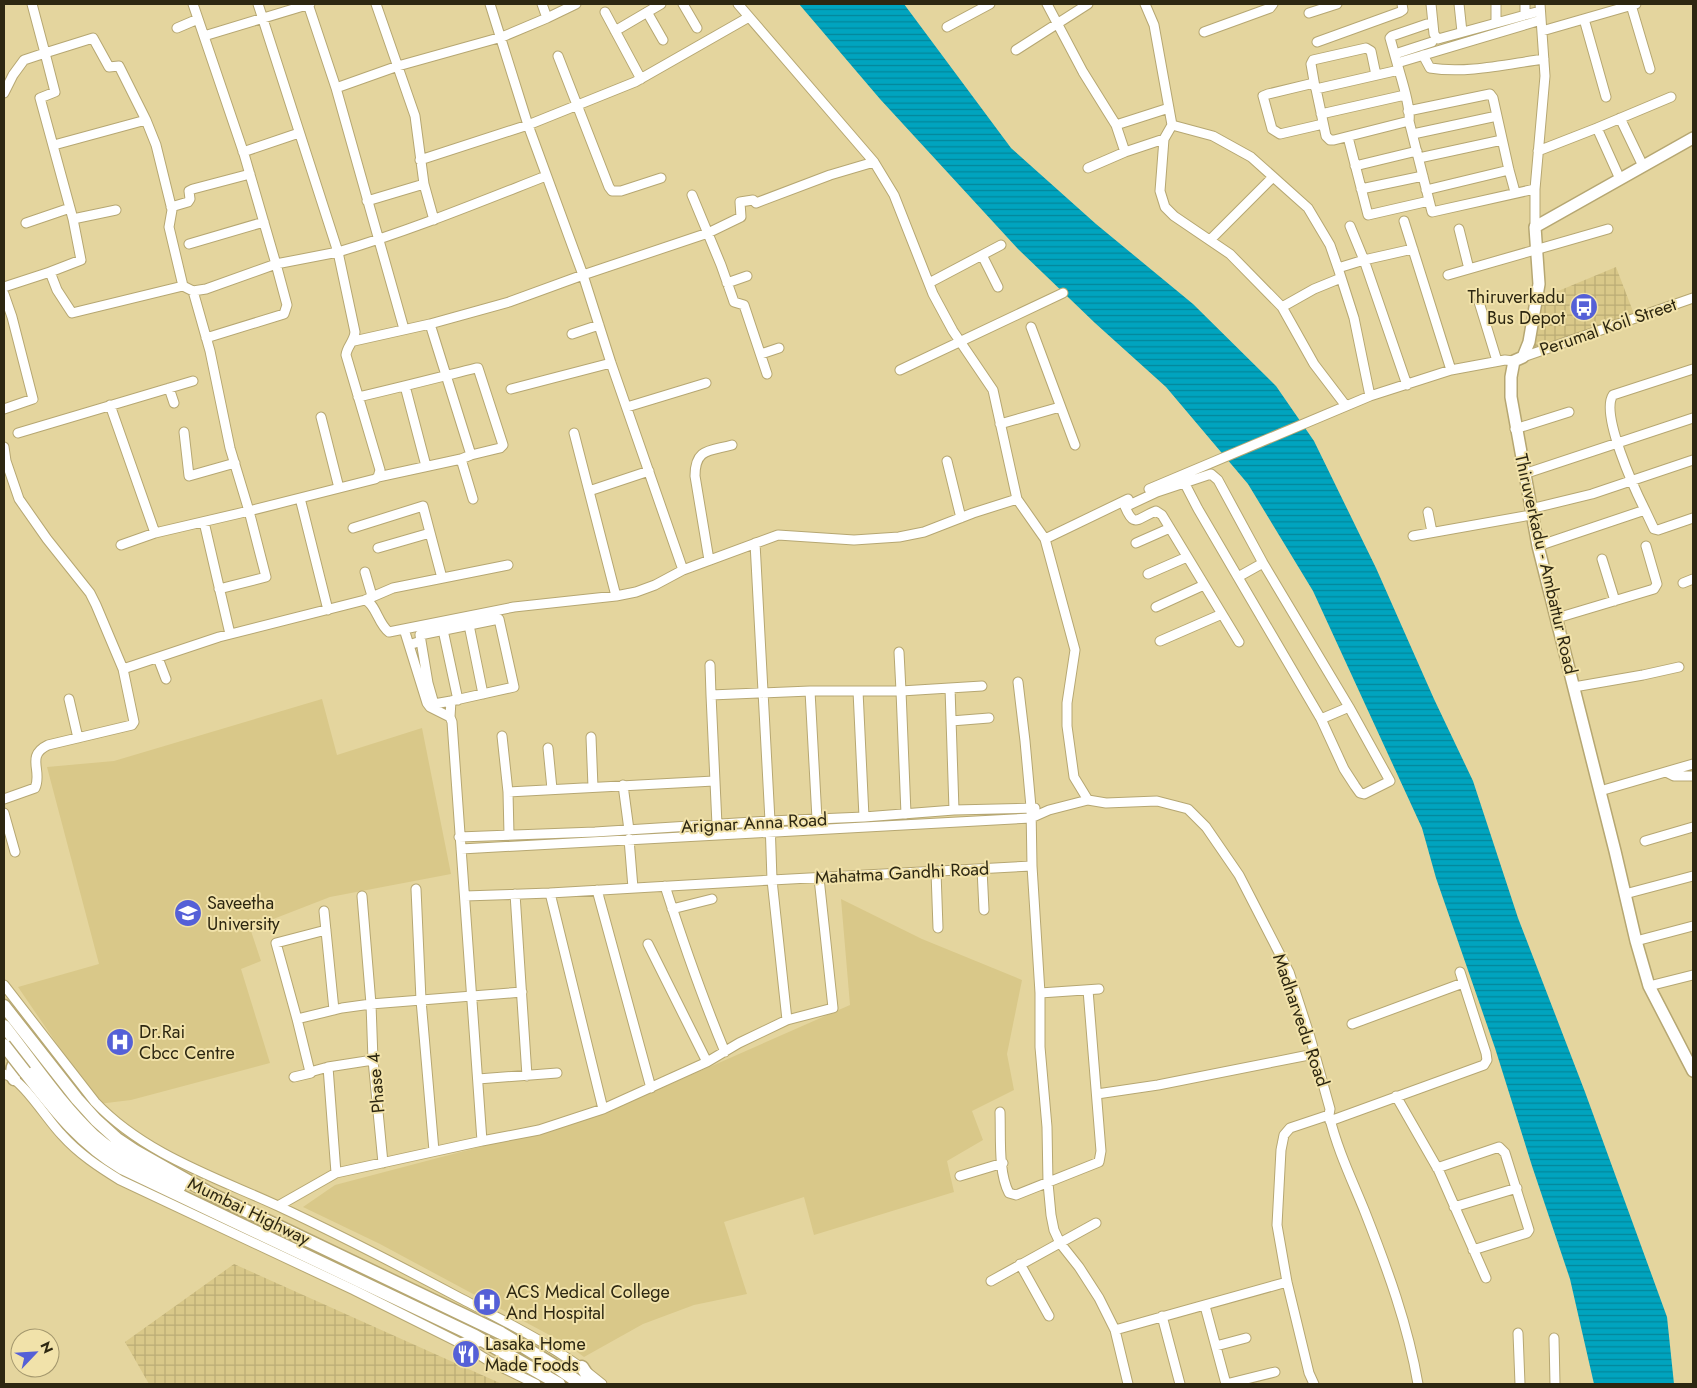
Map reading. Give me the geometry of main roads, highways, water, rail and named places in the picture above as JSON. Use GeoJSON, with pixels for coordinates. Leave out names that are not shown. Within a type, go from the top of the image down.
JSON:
{"type":"FeatureCollection","features":[{"type":"Feature","properties":{"kind":"highway","name":"Mumbai Highway"},"geometry":{"type":"LineString","coordinates":[[4,1006],[77,1099],[117,1139],[156,1164],[211,1194],[501,1333],[581,1384]]}},
{"type":"Feature","properties":{"kind":"highway"},"geometry":{"type":"LineString","coordinates":[[6,1036],[19,1071],[76,1133],[98,1152],[122,1168],[481,1340],[559,1384]]}},
{"type":"Feature","properties":{"kind":"highway"},"geometry":{"type":"LineString","coordinates":[[19,1071],[109,1147],[163,1178],[213,1200],[249,1212]]}},
{"type":"Feature","properties":{"kind":"highway"},"geometry":{"type":"LineString","coordinates":[[462,1344],[481,1340]]}},
{"type":"Feature","properties":{"kind":"highway"},"geometry":{"type":"LineString","coordinates":[[502,1351],[542,1384]]}},
{"type":"Feature","properties":{"kind":"highway"},"geometry":{"type":"LineString","coordinates":[[582,1367],[593,1384]]}},
{"type":"Feature","properties":{"kind":"main road","name":"Thiruverkadu - Ambattur Road"},"geometry":{"type":"LineString","coordinates":[[1693,138],[1535,227],[1539,284],[1529,342],[1518,359],[1511,377],[1511,397],[1516,429],[1538,546],[1636,942],[1650,986],[1693,1071]]}},
{"type":"Feature","properties":{"kind":"water"},"geometry":{"type":"Polygon","coordinates":[[[799,4],[904,4],[1011,148],[1096,224],[1193,304],[1276,386],[1314,441],[1376,568],[1434,699],[1473,781],[1518,918],[1585,1092],[1667,1317],[1674,1384],[1594,1384],[1570,1279],[1495,1048],[1436,878],[1422,828],[1313,591],[1248,484],[1166,387],[1095,323],[1018,249],[880,99],[799,4]]]}},
{"type":"Feature","properties":{"kind":"place","name":"Thiruverkadu Bus Depot"},"geometry":{"type":"Point","coordinates":[1584,307]}},
{"type":"Feature","properties":{"kind":"place","name":"Saveetha University"},"geometry":{"type":"Point","coordinates":[188,913]}},
{"type":"Feature","properties":{"kind":"place","name":"Dr.Rai Cbcc Centre"},"geometry":{"type":"Point","coordinates":[120,1042]}},
{"type":"Feature","properties":{"kind":"place","name":"ACS Medical College And Hospital"},"geometry":{"type":"Point","coordinates":[487,1302]}},
{"type":"Feature","properties":{"kind":"place","name":"Lasaka Home Made Foods"},"geometry":{"type":"Point","coordinates":[466,1354]}}]}
